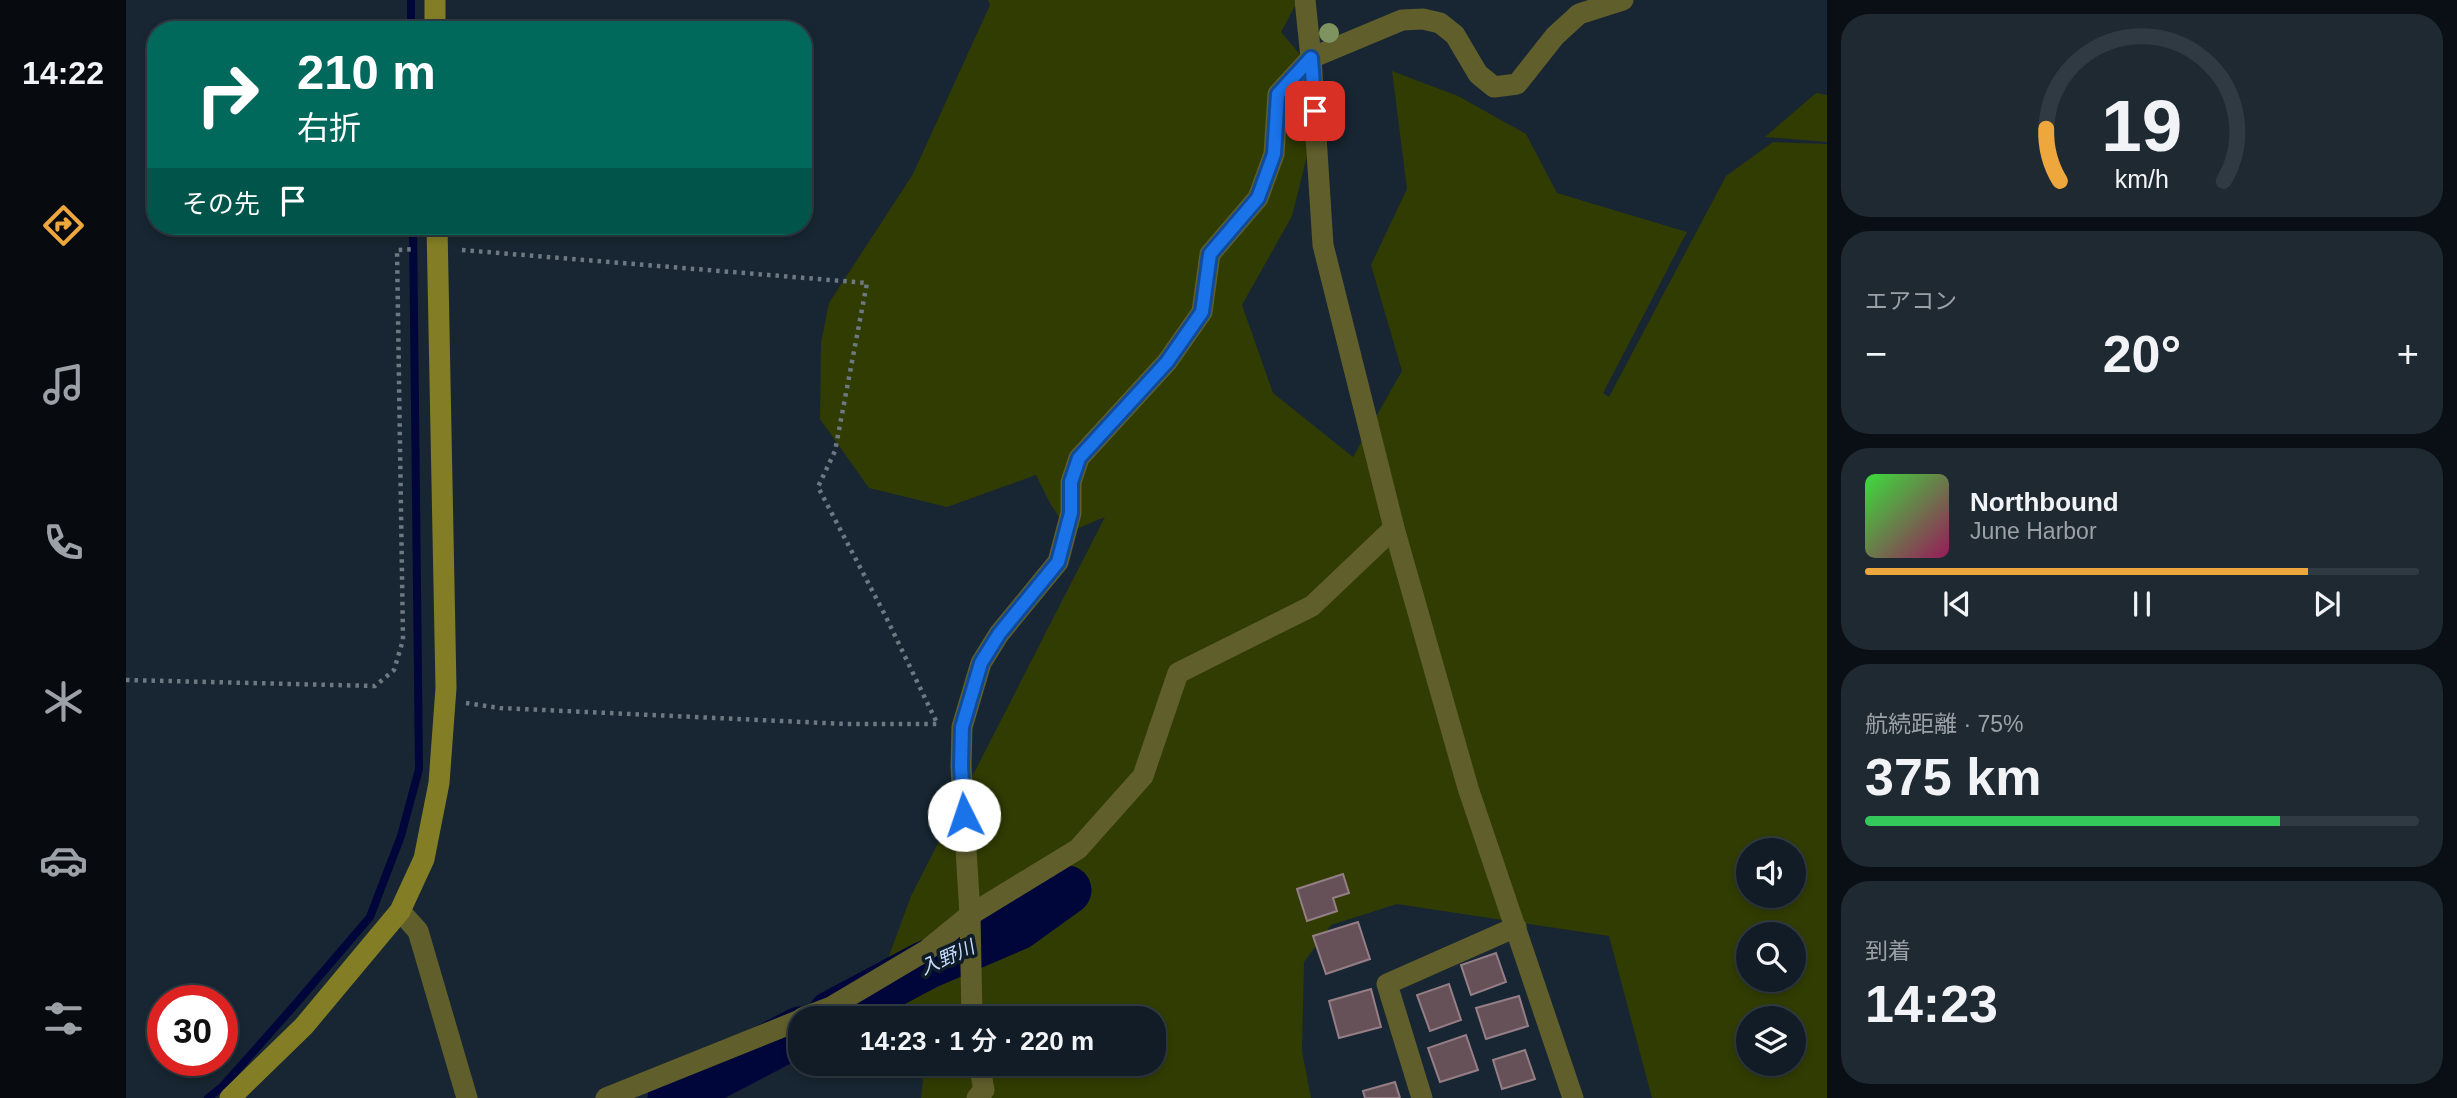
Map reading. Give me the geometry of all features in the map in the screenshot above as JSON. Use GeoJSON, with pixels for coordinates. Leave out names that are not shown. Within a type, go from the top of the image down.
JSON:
{"type":"FeatureCollection","features":[{"type":"Feature","properties":{"kind":"street"},"geometry":{"type":"LineString","coordinates":[[435,0],[435,21]]}},
{"type":"Feature","properties":{"kind":"street"},"geometry":{"type":"LineString","coordinates":[[1305,0],[1323,245],[1394,528],[1468,788],[1573,1098]]}},
{"type":"Feature","properties":{"kind":"street"},"geometry":{"type":"LineString","coordinates":[[971,1006],[971,915],[961,766],[962,727],[981,663],[999,634],[1058,562],[1071,513],[1071,482],[1079,458],[1167,362],[1202,312],[1210,254],[1258,198],[1274,154],[1278,94],[1311,58],[1402,20],[1423,19],[1440,23],[1455,35],[1478,74],[1494,87],[1517,84],[1555,36],[1578,14],[1623,0]]}},
{"type":"Feature","properties":{"kind":"street"},"geometry":{"type":"LineString","coordinates":[[229,1098],[304,1026],[400,911],[424,859],[439,782],[444,700],[437,235]]}},
{"type":"Feature","properties":{"kind":"street"},"geometry":{"type":"LineString","coordinates":[[833,1006],[927,950],[971,915],[1078,849],[1143,776],[1178,673],[1312,606],[1394,528]]}},
{"type":"Feature","properties":{"kind":"street"},"geometry":{"type":"LineString","coordinates":[[400,911],[418,931],[467,1098]]}},
{"type":"Feature","properties":{"kind":"street"},"geometry":{"type":"LineString","coordinates":[[1422,1098],[1387,984],[1516,927]]}},
{"type":"Feature","properties":{"kind":"street"},"geometry":{"type":"LineString","coordinates":[[606,1098],[788,1024]]}},
{"type":"Feature","properties":{"kind":"street"},"geometry":{"type":"LineString","coordinates":[[977,1098],[984,1090],[981,1076]]}},
{"type":"Feature","properties":{"kind":"path"},"geometry":{"type":"LineString","coordinates":[[437,248],[867,283],[835,451],[818,487],[885,615],[937,723],[846,723],[499,708],[444,700]]}},
{"type":"Feature","properties":{"kind":"path"},"geometry":{"type":"LineString","coordinates":[[126,680],[375,687],[394,670],[404,640],[397,250]]}},
{"type":"Feature","properties":{"kind":"green space"},"geometry":{"type":"Polygon","coordinates":[[[988,0],[1294,0],[1295,6],[1281,32],[1325,84],[1292,216],[1242,305],[1273,393],[1353,457],[1402,371],[1371,265],[1407,189],[1392,71],[1458,96],[1526,134],[1557,193],[1687,232],[1603,393],[1609,397],[1726,176],[1773,142],[1827,144],[1827,1098],[1652,1098],[1609,936],[1397,904],[1331,925],[1304,962],[1302,1051],[1311,1098],[921,1098],[922,1076],[1166,1076],[1166,1006],[894,1006],[893,1003],[886,964],[911,896],[1105,517],[1069,532],[1036,475],[947,507],[869,488],[820,419],[821,343],[829,303],[913,174],[990,5],[988,0]]]}},
{"type":"Feature","properties":{"kind":"green space"},"geometry":{"type":"Polygon","coordinates":[[[1816,93],[1827,95],[1827,142],[1765,137],[1816,93]]]}},
{"type":"Feature","properties":{"kind":"building"},"geometry":{"type":"Polygon","coordinates":[[[1343,874],[1349,893],[1333,898],[1337,911],[1307,921],[1297,889],[1343,874]]]}},
{"type":"Feature","properties":{"kind":"building"},"geometry":{"type":"Polygon","coordinates":[[[1358,922],[1370,959],[1326,974],[1313,936],[1358,922]]]}},
{"type":"Feature","properties":{"kind":"building"},"geometry":{"type":"Polygon","coordinates":[[[1496,953],[1506,982],[1471,995],[1461,965],[1496,953]]]}},
{"type":"Feature","properties":{"kind":"building"},"geometry":{"type":"Polygon","coordinates":[[[1449,984],[1461,1020],[1430,1031],[1417,995],[1449,984]]]}},
{"type":"Feature","properties":{"kind":"building"},"geometry":{"type":"Polygon","coordinates":[[[1371,989],[1381,1027],[1339,1038],[1329,1001],[1371,989]]]}},
{"type":"Feature","properties":{"kind":"building"},"geometry":{"type":"Polygon","coordinates":[[[1519,996],[1528,1026],[1486,1039],[1476,1008],[1519,996]]]}},
{"type":"Feature","properties":{"kind":"building"},"geometry":{"type":"Polygon","coordinates":[[[1466,1035],[1478,1070],[1440,1082],[1428,1048],[1466,1035]]]}},
{"type":"Feature","properties":{"kind":"building"},"geometry":{"type":"Polygon","coordinates":[[[1525,1050],[1535,1079],[1502,1089],[1493,1060],[1525,1050]]]}},
{"type":"Feature","properties":{"kind":"building"},"geometry":{"type":"Polygon","coordinates":[[[1395,1082],[1400,1098],[1365,1098],[1363,1091],[1395,1082]]]}},
{"type":"Feature","properties":{"kind":"waterway"},"geometry":{"type":"LineString","coordinates":[[411,0],[411,21]]}},
{"type":"Feature","properties":{"kind":"waterway"},"geometry":{"type":"LineString","coordinates":[[208,1098],[223,1086],[370,917],[401,836],[419,769],[413,235]]}},
{"type":"Feature","properties":{"kind":"waterway","name":"入野川"},"geometry":{"type":"LineString","coordinates":[[849,1006],[926,965],[1017,926],[1067,890]]}},
{"type":"Feature","properties":{"kind":"waterway","name":"入野川"},"geometry":{"type":"LineString","coordinates":[[672,1098],[788,1037]]}},
{"type":"Feature","properties":{"kind":"route"},"geometry":{"type":"LineString","coordinates":[[964,815],[962,727],[981,663],[999,634],[1058,562],[1071,513],[1071,482],[1079,458],[1167,362],[1202,312],[1210,254],[1258,198],[1274,154],[1278,94],[1311,58],[1315,111]]}}]}
